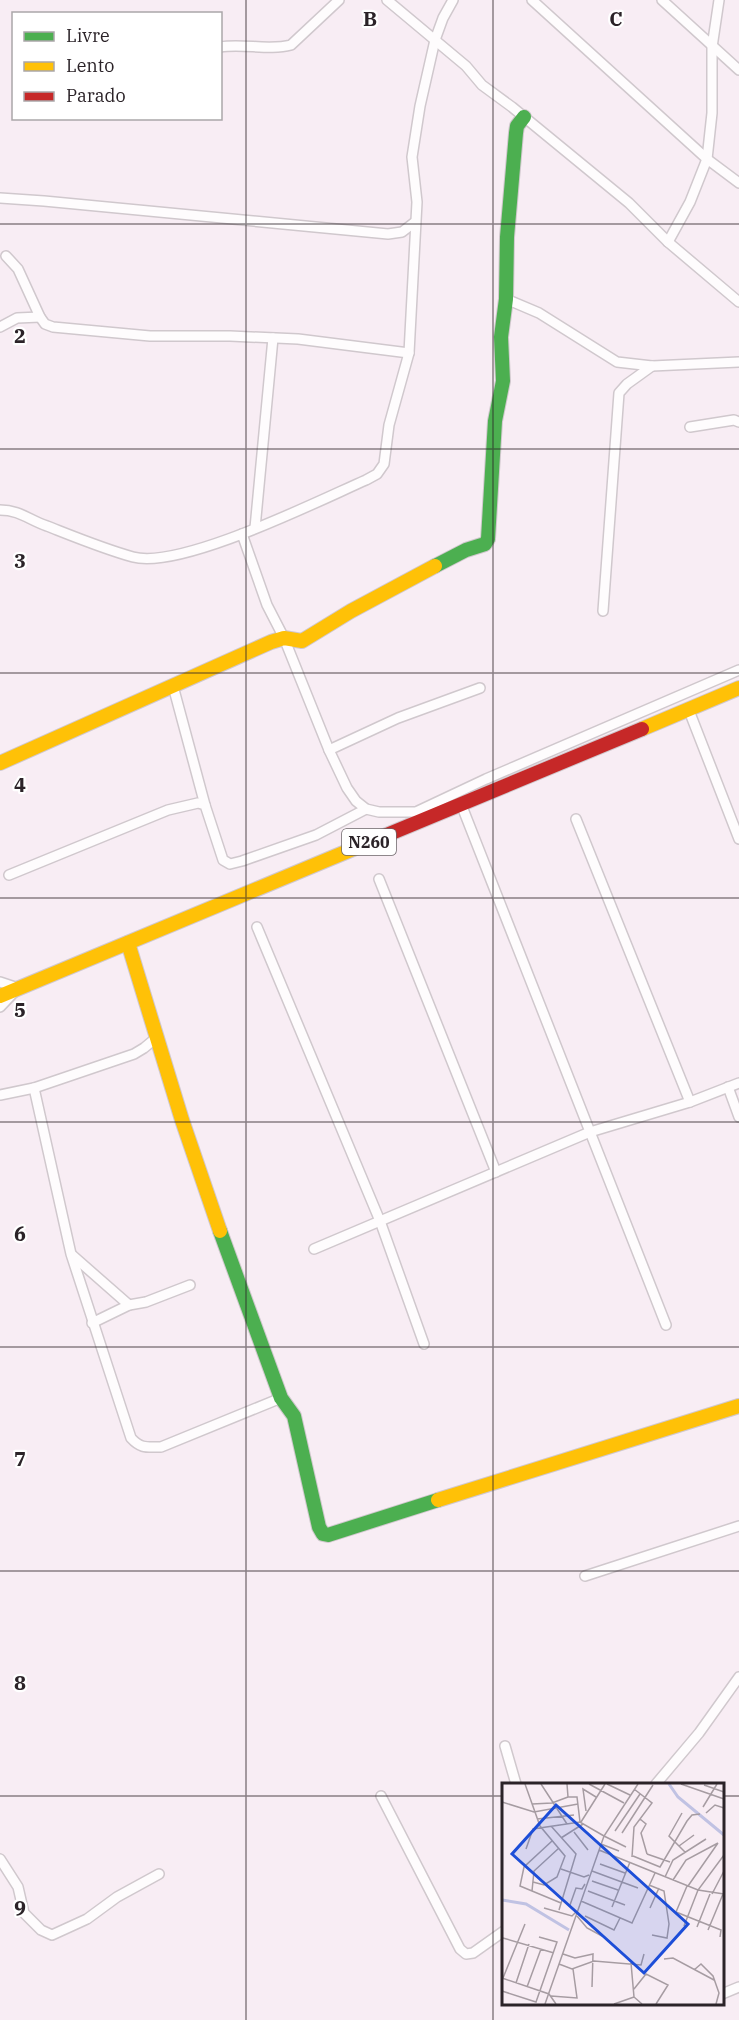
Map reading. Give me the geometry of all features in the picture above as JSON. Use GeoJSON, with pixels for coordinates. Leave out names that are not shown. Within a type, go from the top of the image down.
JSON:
{"type":"FeatureCollection","features":[{"type":"Feature","properties":{"kind":"street"},"geometry":{"type":"LineString","coordinates":[[222,47],[238,45],[282,48],[291,45],[339,0]]}},
{"type":"Feature","properties":{"kind":"street"},"geometry":{"type":"LineString","coordinates":[[387,0],[466,66],[482,85],[629,202],[668,242],[739,302]]}},
{"type":"Feature","properties":{"kind":"street"},"geometry":{"type":"LineString","coordinates":[[0,510],[14,510],[44,525],[145,560],[192,551],[242,534],[366,480],[381,470],[386,456],[389,425],[409,353],[417,195],[412,157],[420,106],[435,40],[453,0]]}},
{"type":"Feature","properties":{"kind":"street"},"geometry":{"type":"LineString","coordinates":[[532,0],[707,159],[739,183]]}},
{"type":"Feature","properties":{"kind":"street"},"geometry":{"type":"LineString","coordinates":[[662,0],[739,70]]}},
{"type":"Feature","properties":{"kind":"street"},"geometry":{"type":"LineString","coordinates":[[668,242],[690,202],[707,159],[712,113],[712,47],[719,0]]}},
{"type":"Feature","properties":{"kind":"street"},"geometry":{"type":"LineString","coordinates":[[0,762],[284,638],[302,641],[351,611],[459,554],[485,544],[488,539],[495,421],[503,381],[501,337],[506,298],[507,237],[516,133],[524,117]]}},
{"type":"Feature","properties":{"kind":"street"},"geometry":{"type":"LineString","coordinates":[[0,198],[388,234],[402,232],[415,222]]}},
{"type":"Feature","properties":{"kind":"street"},"geometry":{"type":"LineString","coordinates":[[402,232],[414,242]]}},
{"type":"Feature","properties":{"kind":"street"},"geometry":{"type":"LineString","coordinates":[[6,256],[18,269],[40,318],[45,324],[53,327],[150,336],[230,336],[312,340],[409,353]]}},
{"type":"Feature","properties":{"kind":"street"},"geometry":{"type":"LineString","coordinates":[[506,298],[539,313],[617,362],[652,366],[739,362]]}},
{"type":"Feature","properties":{"kind":"street"},"geometry":{"type":"LineString","coordinates":[[0,327],[16,318],[25,316],[40,318]]}},
{"type":"Feature","properties":{"kind":"street"},"geometry":{"type":"LineString","coordinates":[[255,528],[273,338]]}},
{"type":"Feature","properties":{"kind":"street"},"geometry":{"type":"LineString","coordinates":[[603,611],[619,393],[627,384],[652,366]]}},
{"type":"Feature","properties":{"kind":"street"},"geometry":{"type":"LineString","coordinates":[[690,427],[734,420],[739,422]]}},
{"type":"Feature","properties":{"kind":"street"},"geometry":{"type":"LineString","coordinates":[[242,534],[267,605],[284,638],[329,750],[347,788],[356,801],[366,809],[379,812],[440,812]]}},
{"type":"Feature","properties":{"kind":"street"},"geometry":{"type":"LineString","coordinates":[[416,812],[486,779],[739,670]]}},
{"type":"Feature","properties":{"kind":"street"},"geometry":{"type":"LineString","coordinates":[[173,686],[205,805],[223,860],[230,864],[242,861],[316,835],[366,809]]}},
{"type":"Feature","properties":{"kind":"street"},"geometry":{"type":"LineString","coordinates":[[329,750],[398,718],[480,688]]}},
{"type":"Feature","properties":{"kind":"street","name":"N260"},"geometry":{"type":"LineString","coordinates":[[0,996],[739,688]]}},
{"type":"Feature","properties":{"kind":"street"},"geometry":{"type":"LineString","coordinates":[[688,708],[739,838]]}},
{"type":"Feature","properties":{"kind":"street"},"geometry":{"type":"LineString","coordinates":[[9,875],[168,810],[198,803],[205,805]]}},
{"type":"Feature","properties":{"kind":"street"},"geometry":{"type":"LineString","coordinates":[[461,804],[666,1325]]}},
{"type":"Feature","properties":{"kind":"street"},"geometry":{"type":"LineString","coordinates":[[576,819],[690,1102]]}},
{"type":"Feature","properties":{"kind":"street"},"geometry":{"type":"LineString","coordinates":[[379,879],[496,1172]]}},
{"type":"Feature","properties":{"kind":"street"},"geometry":{"type":"LineString","coordinates":[[257,927],[380,1221],[424,1344]]}},
{"type":"Feature","properties":{"kind":"street"},"geometry":{"type":"LineString","coordinates":[[128,943],[186,1131],[281,1398],[294,1416],[319,1527],[323,1534],[328,1535],[739,1406]]}},
{"type":"Feature","properties":{"kind":"street"},"geometry":{"type":"LineString","coordinates":[[0,982],[18,988],[0,1007]]}},
{"type":"Feature","properties":{"kind":"street"},"geometry":{"type":"LineString","coordinates":[[0,1095],[34,1088],[134,1054],[156,1038]]}},
{"type":"Feature","properties":{"kind":"street"},"geometry":{"type":"LineString","coordinates":[[314,1249],[590,1132],[690,1102],[739,1083]]}},
{"type":"Feature","properties":{"kind":"street"},"geometry":{"type":"LineString","coordinates":[[34,1088],[71,1254],[131,1438],[138,1445],[146,1448],[161,1447],[281,1398]]}},
{"type":"Feature","properties":{"kind":"street"},"geometry":{"type":"LineString","coordinates":[[728,1088],[739,1117]]}},
{"type":"Feature","properties":{"kind":"street"},"geometry":{"type":"LineString","coordinates":[[71,1254],[129,1305]]}},
{"type":"Feature","properties":{"kind":"street"},"geometry":{"type":"LineString","coordinates":[[92,1323],[129,1305],[146,1302],[190,1285]]}},
{"type":"Feature","properties":{"kind":"street"},"geometry":{"type":"LineString","coordinates":[[585,1576],[739,1526]]}},
{"type":"Feature","properties":{"kind":"street"},"geometry":{"type":"LineString","coordinates":[[658,1783],[699,1733],[739,1677]]}},
{"type":"Feature","properties":{"kind":"street"},"geometry":{"type":"LineString","coordinates":[[505,1746],[515,1783]]}},
{"type":"Feature","properties":{"kind":"street"},"geometry":{"type":"LineString","coordinates":[[381,1796],[460,1949],[466,1954],[473,1953],[502,1932]]}},
{"type":"Feature","properties":{"kind":"street"},"geometry":{"type":"LineString","coordinates":[[0,1859],[18,1887],[24,1913],[41,1930],[52,1935],[87,1919],[117,1897],[159,1874]]}},
{"type":"Feature","properties":{"kind":"street"},"geometry":{"type":"LineString","coordinates":[[724,1994],[739,1987]]}},
{"type":"Feature","properties":{"kind":"traffic: fast"},"geometry":{"type":"LineString","coordinates":[[435,566],[466,550],[485,544],[488,539],[495,421],[503,381],[501,337],[506,299],[507,237],[516,133],[517,126],[524,117]]}},
{"type":"Feature","properties":{"kind":"traffic: fast"},"geometry":{"type":"LineString","coordinates":[[220,1231],[281,1398],[294,1416],[319,1527],[323,1534],[328,1535],[438,1500]]}},
{"type":"Feature","properties":{"kind":"traffic: slow"},"geometry":{"type":"LineString","coordinates":[[0,763],[271,642],[284,638],[302,641],[351,611],[435,566]]}},
{"type":"Feature","properties":{"kind":"traffic: slow"},"geometry":{"type":"LineString","coordinates":[[642,729],[739,688]]}},
{"type":"Feature","properties":{"kind":"traffic: slow"},"geometry":{"type":"LineString","coordinates":[[0,996],[365,844]]}},
{"type":"Feature","properties":{"kind":"traffic: slow"},"geometry":{"type":"LineString","coordinates":[[128,943],[182,1120],[220,1231]]}},
{"type":"Feature","properties":{"kind":"traffic: slow"},"geometry":{"type":"LineString","coordinates":[[438,1500],[739,1406]]}},
{"type":"Feature","properties":{"kind":"traffic: jam"},"geometry":{"type":"LineString","coordinates":[[365,844],[642,729]]}}]}
